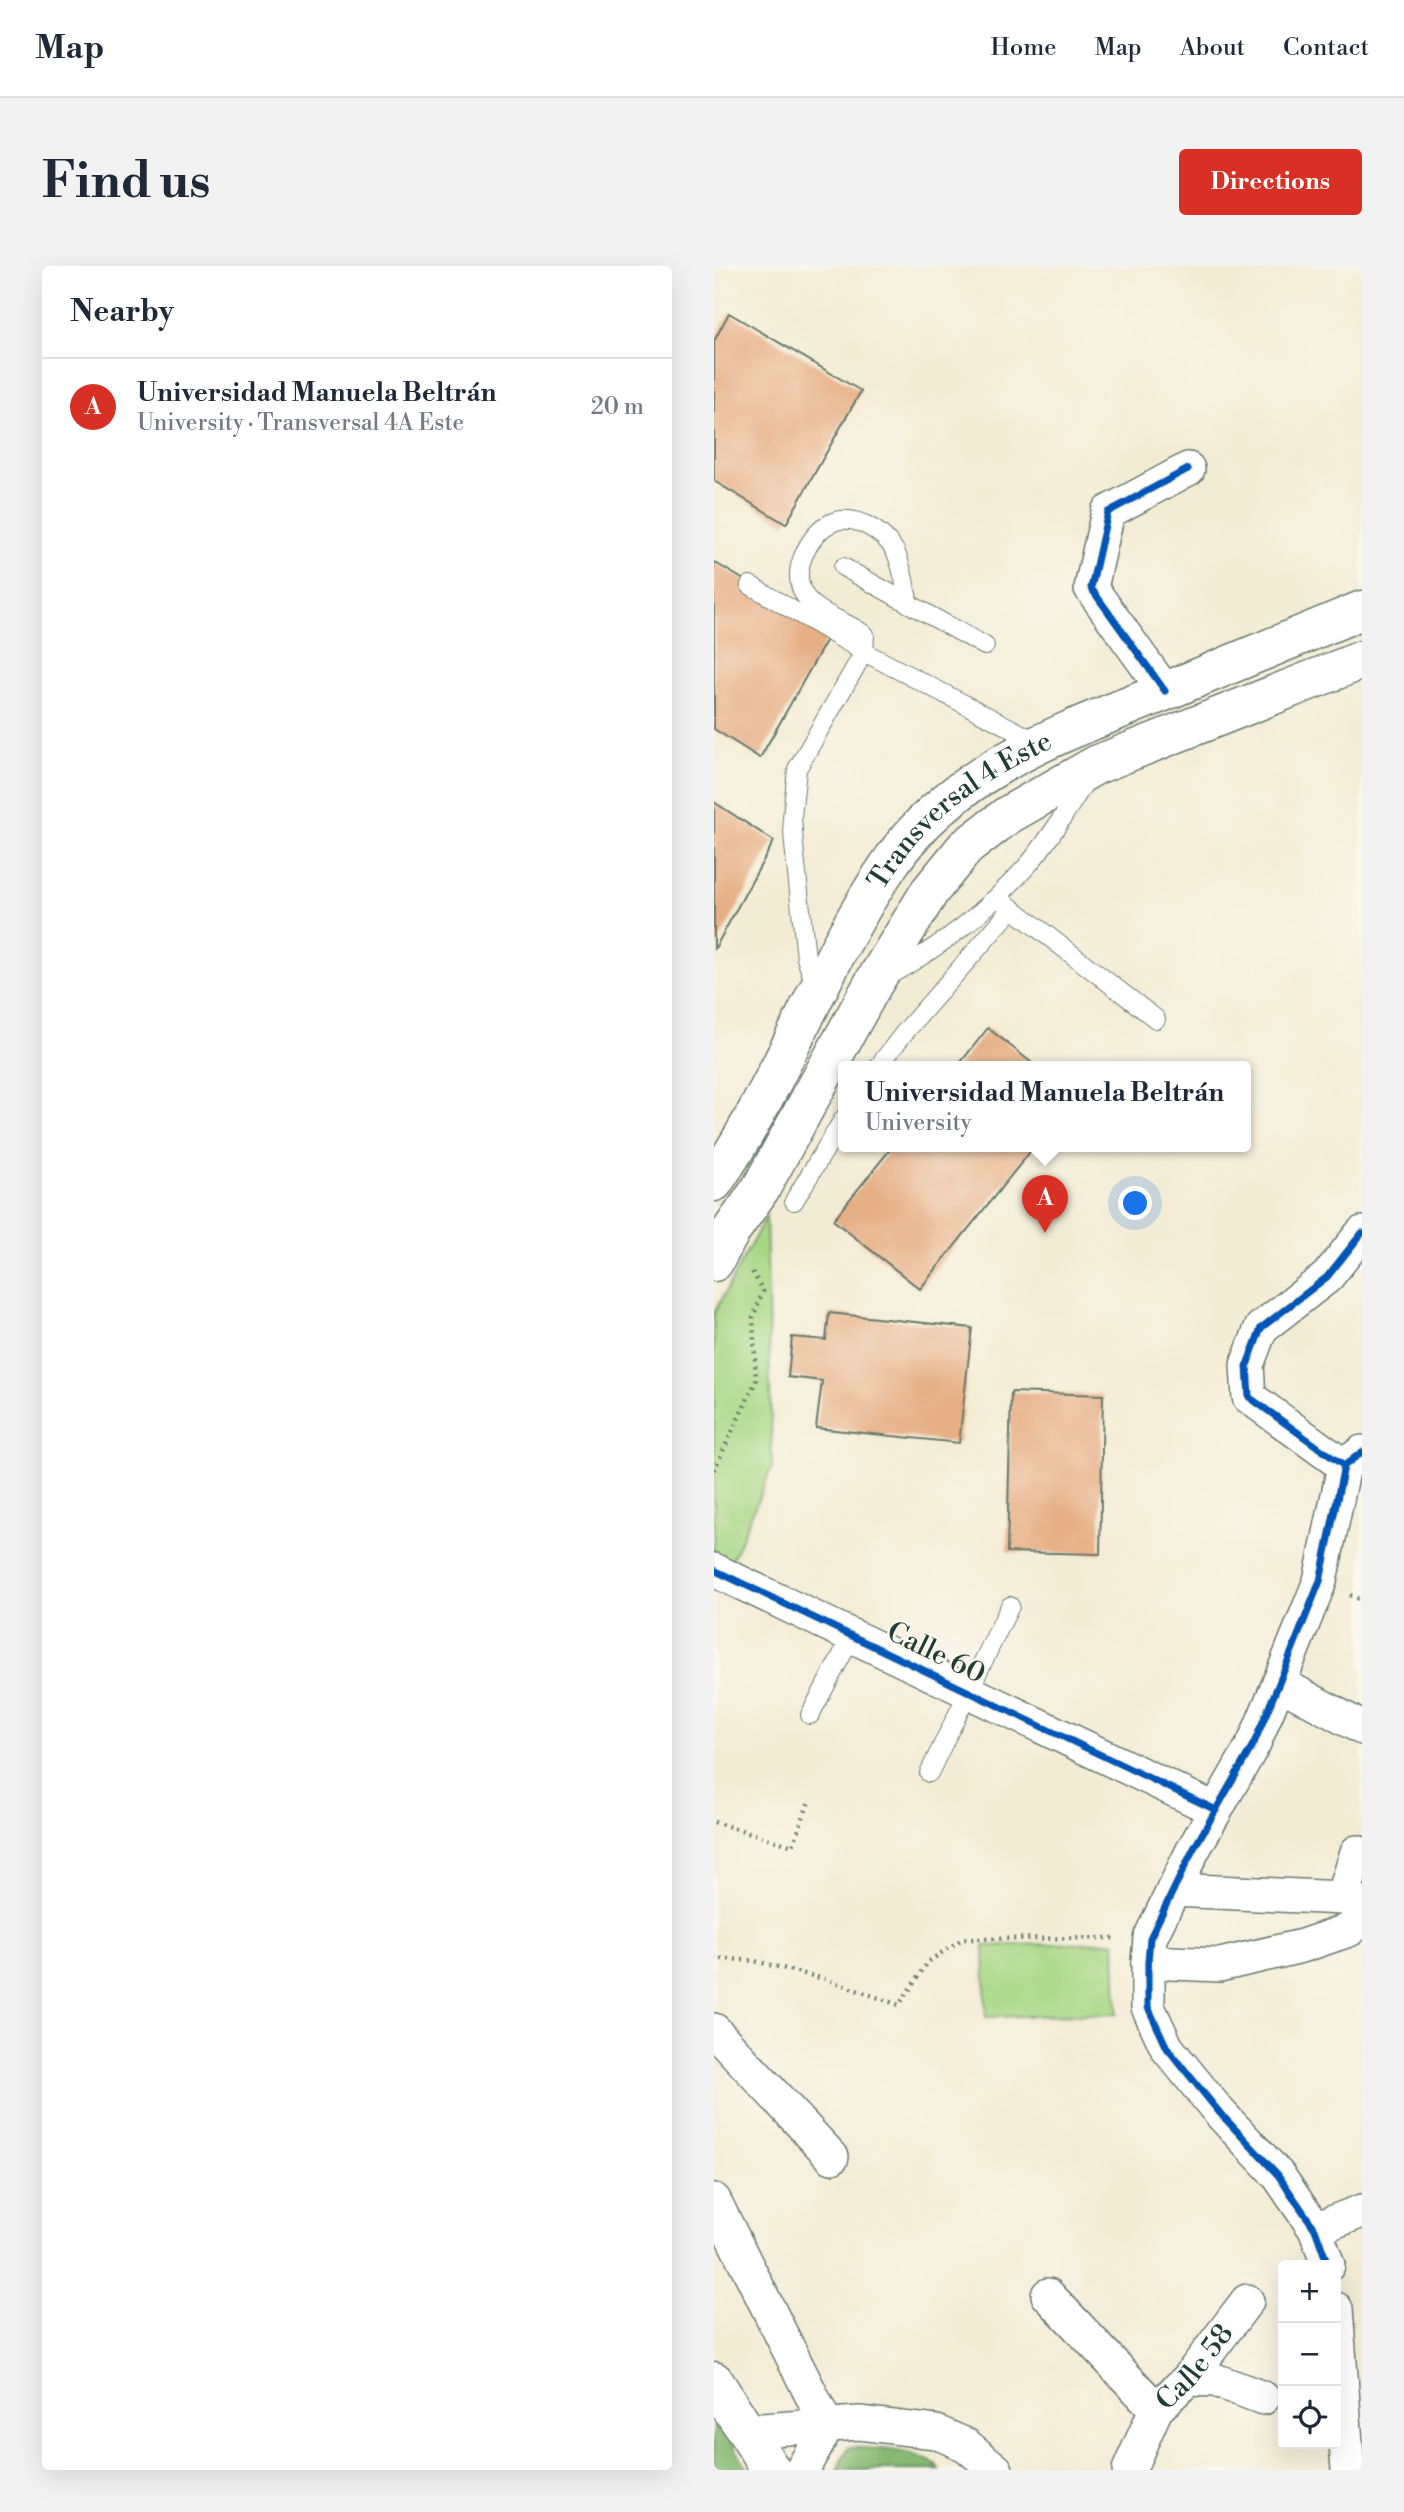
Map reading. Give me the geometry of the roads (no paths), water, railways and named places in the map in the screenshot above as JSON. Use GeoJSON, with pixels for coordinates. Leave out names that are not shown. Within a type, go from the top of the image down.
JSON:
{"type":"FeatureCollection","features":[{"type":"Feature","properties":{"kind":"main road","name":"Transversal 4 Este"},"geometry":{"type":"LineString","coordinates":[[714,1182],[757,1110],[869,895],[893,859],[923,823],[960,789],[995,766],[1041,744],[1362,610]]}},
{"type":"Feature","properties":{"kind":"main road","name":"Transversal 4 Este"},"geometry":{"type":"LineString","coordinates":[[726,1251],[873,985],[930,891],[965,848],[1008,815],[1096,765],[1362,660]]}},
{"type":"Feature","properties":{"kind":"main road"},"geometry":{"type":"LineString","coordinates":[[714,2381],[771,2470]]}},
{"type":"Feature","properties":{"kind":"street"},"geometry":{"type":"LineString","coordinates":[[1165,691],[1091,588],[1108,512],[1188,469]]}},
{"type":"Feature","properties":{"kind":"street"},"geometry":{"type":"LineString","coordinates":[[1326,2260],[1315,2229],[1278,2175],[1219,2112],[1167,2048],[1148,2007],[1149,1950],[1173,1890],[1254,1744],[1279,1684],[1320,1581],[1353,1459],[1249,1397],[1247,1364],[1261,1328],[1327,1277],[1362,1233]]}},
{"type":"Feature","properties":{"kind":"street","name":"Calle 60"},"geometry":{"type":"LineString","coordinates":[[714,1570],[1216,1811]]}},
{"type":"Feature","properties":{"kind":"street"},"geometry":{"type":"LineString","coordinates":[[1279,1684],[1362,1728]]}},
{"type":"Feature","properties":{"kind":"street"},"geometry":{"type":"LineString","coordinates":[[1149,1950],[1220,1965],[1302,1946],[1349,1930],[1356,1907],[1357,1852]]}},
{"type":"Feature","properties":{"kind":"street"},"geometry":{"type":"LineString","coordinates":[[1173,1890],[1356,1907]]}},
{"type":"Feature","properties":{"kind":"street"},"geometry":{"type":"LineString","coordinates":[[714,2030],[832,2157]]}},
{"type":"Feature","properties":{"kind":"street"},"geometry":{"type":"LineString","coordinates":[[714,2200],[827,2426]]}},
{"type":"Feature","properties":{"kind":"street"},"geometry":{"type":"LineString","coordinates":[[1315,2229],[1362,2211]]}},
{"type":"Feature","properties":{"kind":"street"},"geometry":{"type":"LineString","coordinates":[[1048,2295],[1156,2409]]}},
{"type":"Feature","properties":{"kind":"street","name":"Calle 58"},"geometry":{"type":"LineString","coordinates":[[1129,2470],[1156,2409],[1188,2379],[1247,2301]]}},
{"type":"Feature","properties":{"kind":"street"},"geometry":{"type":"LineString","coordinates":[[1337,2323],[1348,2470]]}},
{"type":"Feature","properties":{"kind":"street"},"geometry":{"type":"LineString","coordinates":[[1188,2379],[1215,2380],[1263,2398]]}},
{"type":"Feature","properties":{"kind":"street"},"geometry":{"type":"LineString","coordinates":[[746,2431],[859,2423],[936,2432],[966,2445],[996,2470]]}},
{"type":"Feature","properties":{"kind":"street"},"geometry":{"type":"LineString","coordinates":[[802,2470],[827,2426]]}},
{"type":"Feature","properties":{"kind":"lane"},"geometry":{"type":"LineString","coordinates":[[817,991],[806,958],[794,845],[792,817],[797,769],[864,652],[865,635],[814,605],[801,588],[799,567],[809,543],[831,523],[855,521],[880,532],[896,552],[909,604]]}},
{"type":"Feature","properties":{"kind":"lane"},"geometry":{"type":"LineString","coordinates":[[843,568],[985,646]]}},
{"type":"Feature","properties":{"kind":"lane"},"geometry":{"type":"LineString","coordinates":[[750,585],[864,652],[1041,744]]}},
{"type":"Feature","properties":{"kind":"lane"},"geometry":{"type":"LineString","coordinates":[[873,985],[918,959],[996,897],[1038,852],[1096,765]]}},
{"type":"Feature","properties":{"kind":"lane"},"geometry":{"type":"LineString","coordinates":[[996,897],[1156,1019]]}},
{"type":"Feature","properties":{"kind":"lane"},"geometry":{"type":"LineString","coordinates":[[883,1061],[1012,909]]}},
{"type":"Feature","properties":{"kind":"lane"},"geometry":{"type":"LineString","coordinates":[[794,1201],[838,1128]]}},
{"type":"Feature","properties":{"kind":"lane"},"geometry":{"type":"LineString","coordinates":[[929,1773],[1010,1606]]}},
{"type":"Feature","properties":{"kind":"lane"},"geometry":{"type":"LineString","coordinates":[[810,1715],[852,1636]]}},
{"type":"Feature","properties":{"kind":"place","name":"Universidad Manuela Beltrán"},"geometry":{"type":"Point","coordinates":[1045,1233]}}]}
